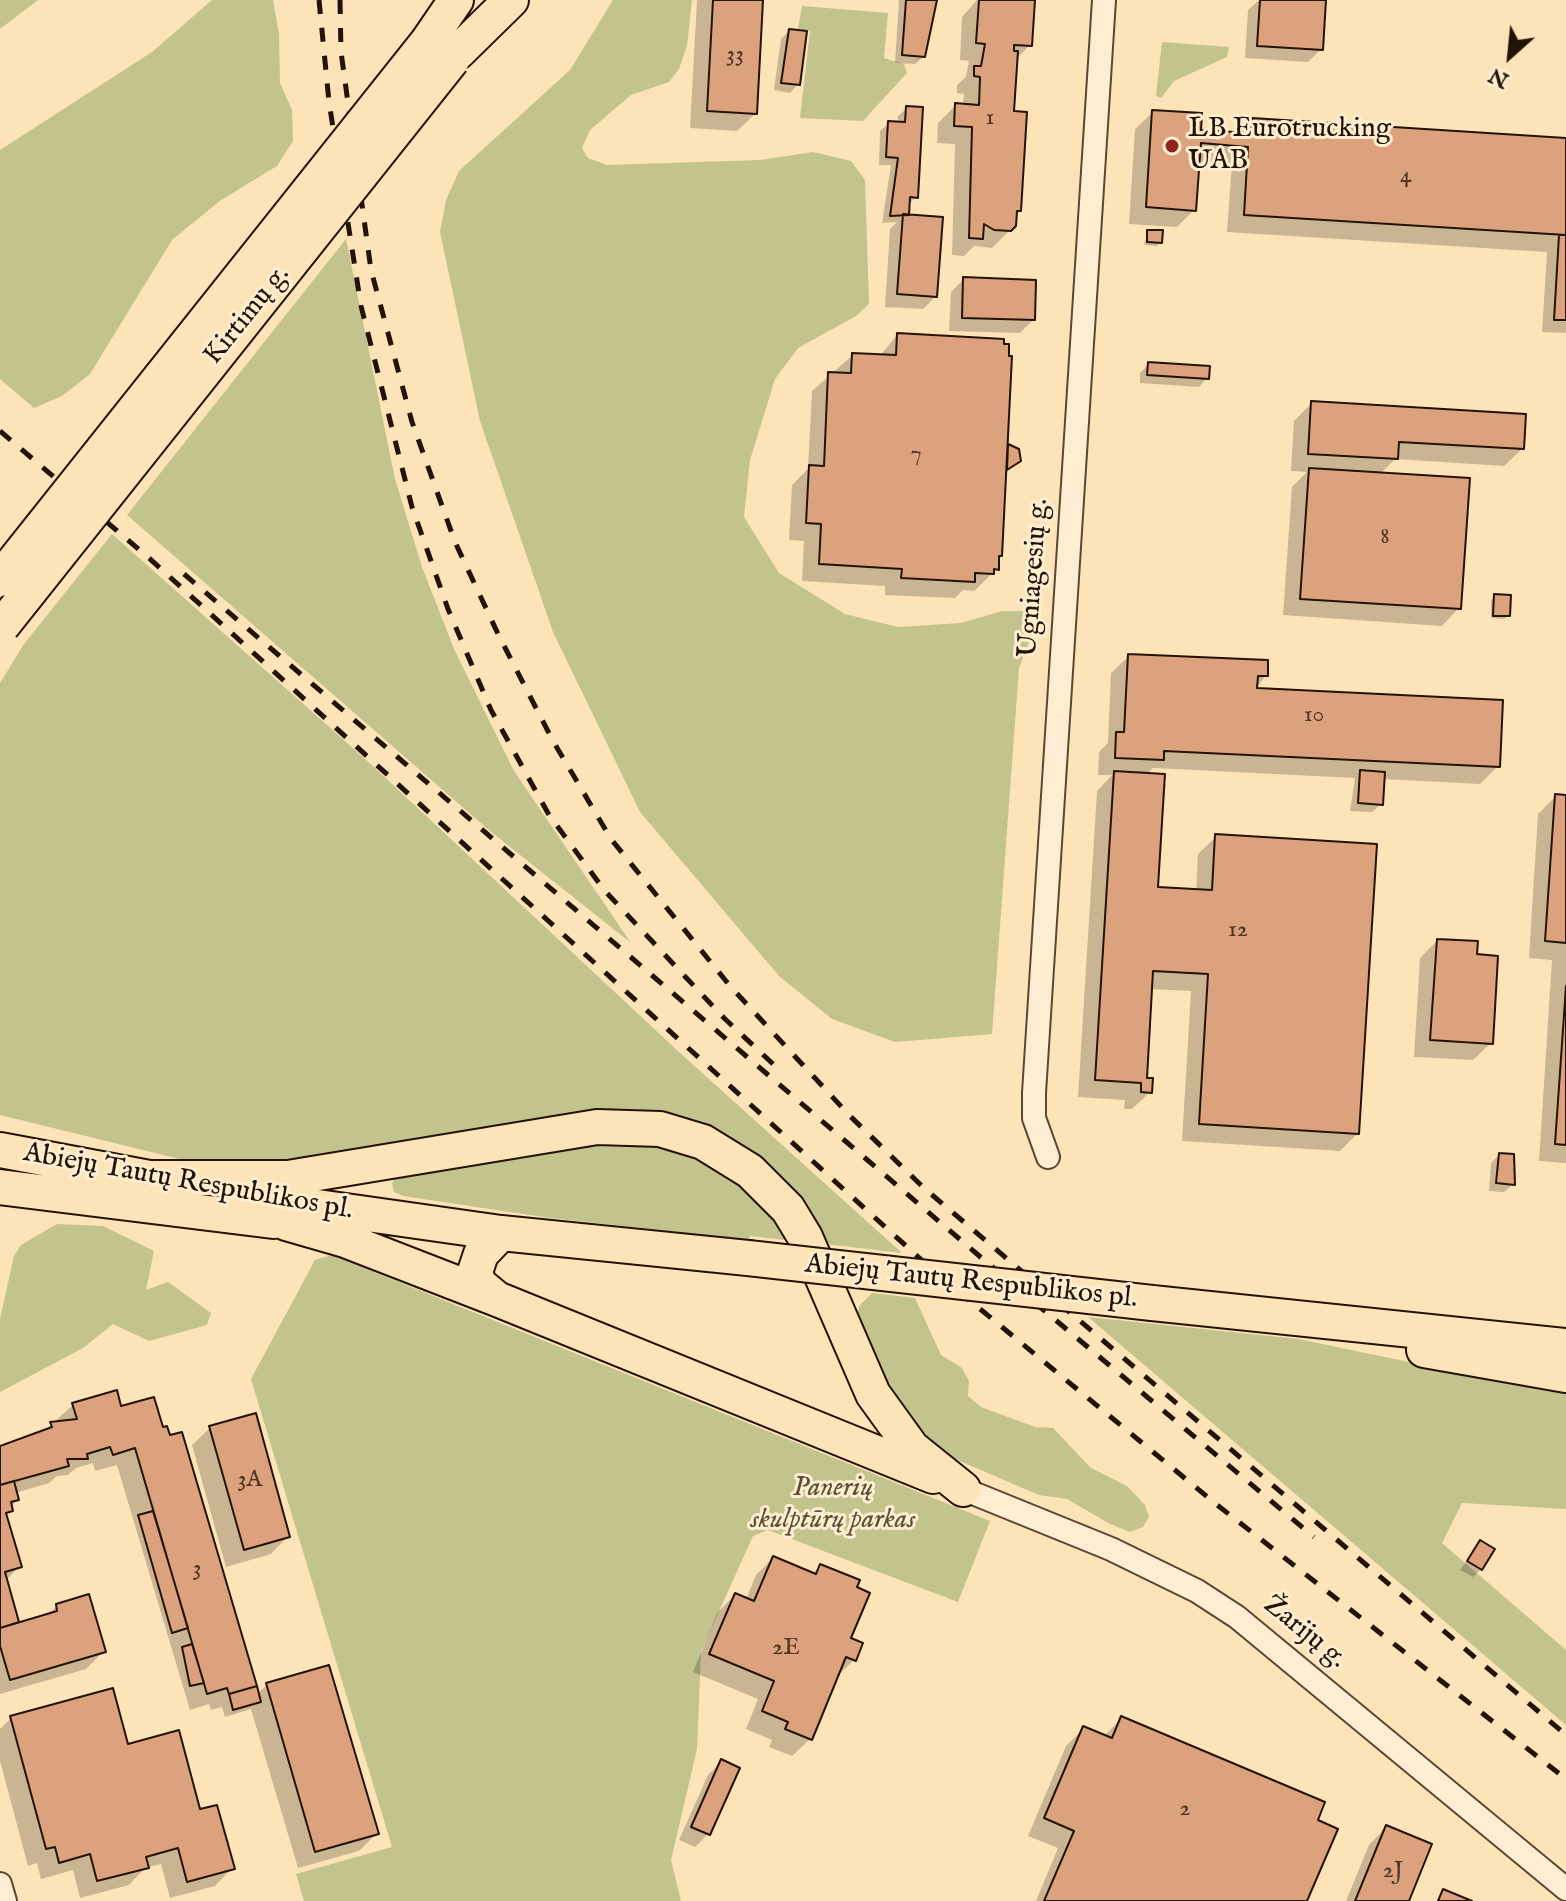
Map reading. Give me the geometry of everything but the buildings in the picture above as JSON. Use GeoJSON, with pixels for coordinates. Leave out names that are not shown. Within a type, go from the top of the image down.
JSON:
{"type":"FeatureCollection","features":[{"type":"Feature","properties":{"kind":"highway","name":"Kirtimų g."},"geometry":{"type":"LineString","coordinates":[[1,628],[446,51],[456,0]]}},
{"type":"Feature","properties":{"kind":"highway","name":"Kirtimų g."},"geometry":{"type":"LineString","coordinates":[[0,579],[489,0]]}},
{"type":"Feature","properties":{"kind":"highway"},"geometry":{"type":"LineString","coordinates":[[446,51],[511,0]]}},
{"type":"Feature","properties":{"kind":"highway"},"geometry":{"type":"LineString","coordinates":[[154,1178],[288,1178],[597,1127],[629,1125],[682,1134],[727,1155],[771,1189],[788,1209],[805,1237],[873,1394],[912,1448],[963,1489]]}},
{"type":"Feature","properties":{"kind":"highway","name":"Abiejų Tautų Respublikos pl."},"geometry":{"type":"LineString","coordinates":[[0,1150],[235,1195],[501,1233],[1566,1346]]}},
{"type":"Feature","properties":{"kind":"highway","name":"Abiejų Tautų Respublikos pl."},"geometry":{"type":"LineString","coordinates":[[0,1187],[146,1208],[286,1223],[377,1215]]}},
{"type":"Feature","properties":{"kind":"highway"},"geometry":{"type":"LineString","coordinates":[[286,1223],[345,1240],[455,1286],[497,1299],[963,1489]]}},
{"type":"Feature","properties":{"kind":"highway"},"geometry":{"type":"LineString","coordinates":[[497,1299],[479,1284],[475,1272],[481,1254],[501,1233]]}},
{"type":"Feature","properties":{"kind":"highway"},"geometry":{"type":"LineString","coordinates":[[1308,1318],[1406,1346],[1566,1375]]}},
{"type":"Feature","properties":{"kind":"highway"},"geometry":{"type":"LineString","coordinates":[[1357,1323],[1487,1319],[1566,1321]]}},
{"type":"Feature","properties":{"kind":"highway"},"geometry":{"type":"LineString","coordinates":[[839,1437],[861,1431],[869,1423],[873,1394]]}},
{"type":"Feature","properties":{"kind":"street","name":"Ugniagesių g."},"geometry":{"type":"LineString","coordinates":[[1048,1157],[1034,1118],[1034,1093],[1104,0]]}},
{"type":"Feature","properties":{"kind":"street","name":"Žarijų g."},"geometry":{"type":"LineString","coordinates":[[963,1489],[1111,1549],[1197,1591],[1237,1617],[1566,1889]]}},
{"type":"Feature","properties":{"kind":"street"},"geometry":{"type":"LineString","coordinates":[[0,1884],[5,1901]]}},
{"type":"Feature","properties":{"kind":"green space"},"geometry":{"type":"Polygon","coordinates":[[[0,0],[38,0],[0,29],[0,0]]]}},
{"type":"Feature","properties":{"kind":"green space"},"geometry":{"type":"Polygon","coordinates":[[[212,0],[273,0],[279,34],[280,83],[292,110],[293,141],[277,166],[221,200],[172,240],[90,374],[62,396],[34,408],[0,379],[0,150],[152,52],[212,0]]]}},
{"type":"Feature","properties":{"kind":"green space"},"geometry":{"type":"Polygon","coordinates":[[[613,0],[692,0],[687,46],[679,69],[669,82],[631,95],[590,130],[582,148],[588,158],[607,165],[760,160],[813,152],[851,161],[865,180],[869,304],[856,316],[798,348],[775,379],[750,460],[744,517],[779,573],[845,614],[898,627],[961,623],[1002,611],[1024,611],[1029,615],[1032,635],[1019,668],[992,1034],[895,1042],[832,1019],[779,976],[640,812],[553,632],[480,421],[440,232],[446,200],[459,171],[570,70],[613,0]]]}},
{"type":"Feature","properties":{"kind":"green space"},"geometry":{"type":"Polygon","coordinates":[[[802,6],[888,13],[884,58],[904,64],[907,73],[863,121],[800,118],[810,31],[798,29],[802,6]]]}},
{"type":"Feature","properties":{"kind":"green space"},"geometry":{"type":"Polygon","coordinates":[[[1162,42],[1229,47],[1227,57],[1174,81],[1161,98],[1156,96],[1162,42]]]}},
{"type":"Feature","properties":{"kind":"green space"},"geometry":{"type":"Polygon","coordinates":[[[346,239],[395,479],[422,567],[454,649],[514,771],[631,943],[490,831],[127,515],[346,239]]]}},
{"type":"Feature","properties":{"kind":"green space"},"geometry":{"type":"Polygon","coordinates":[[[112,534],[363,757],[679,1052],[902,1253],[825,1244],[817,1223],[798,1200],[658,1114],[598,1112],[285,1167],[208,1166],[0,1115],[0,683],[24,644],[112,534]]]}},
{"type":"Feature","properties":{"kind":"green space"},"geometry":{"type":"Polygon","coordinates":[[[590,1137],[674,1147],[714,1166],[750,1189],[782,1227],[785,1240],[750,1236],[749,1240],[550,1218],[403,1196],[394,1192],[392,1184],[395,1175],[590,1137]]]}},
{"type":"Feature","properties":{"kind":"green space"},"geometry":{"type":"Polygon","coordinates":[[[57,1224],[103,1226],[154,1251],[146,1290],[168,1282],[211,1313],[207,1325],[149,1341],[113,1324],[83,1348],[0,1392],[0,1319],[14,1256],[21,1245],[57,1224]]]}},
{"type":"Feature","properties":{"kind":"green space","name":"Panerių skulptūrų parkas"},"geometry":{"type":"Polygon","coordinates":[[[332,1255],[990,1521],[958,1602],[768,1530],[753,1536],[701,1651],[697,1749],[671,1860],[681,1901],[304,1901],[296,1874],[392,1847],[251,1379],[315,1260],[332,1255]]]}},
{"type":"Feature","properties":{"kind":"green space"},"geometry":{"type":"Polygon","coordinates":[[[872,1293],[915,1298],[941,1355],[962,1368],[969,1381],[968,1396],[981,1407],[1035,1427],[1053,1428],[1091,1468],[1127,1486],[1145,1505],[1149,1517],[1143,1527],[1130,1532],[1067,1499],[1039,1495],[941,1453],[888,1402],[854,1322],[860,1305],[872,1293]]]}},
{"type":"Feature","properties":{"kind":"green space"},"geometry":{"type":"Polygon","coordinates":[[[1088,1317],[1298,1339],[1486,1378],[1566,1390],[1566,1509],[1462,1503],[1442,1543],[1566,1650],[1566,1725],[1088,1317]]]}},
{"type":"Feature","properties":{"kind":"railway"},"geometry":{"type":"LineString","coordinates":[[319,0],[329,102],[361,306],[412,507],[448,609],[491,710],[549,815],[605,891],[724,1018],[773,1064]]}},
{"type":"Feature","properties":{"kind":"railway"},"geometry":{"type":"LineString","coordinates":[[340,0],[341,52],[371,270],[412,422],[455,542],[499,636],[553,741],[611,839],[730,986],[850,1116],[924,1188],[1566,1735]]}},
{"type":"Feature","properties":{"kind":"railway"},"geometry":{"type":"LineString","coordinates":[[0,431],[149,558],[927,1265],[1216,1504],[1566,1779]]}},
{"type":"Feature","properties":{"kind":"railway"},"geometry":{"type":"LineString","coordinates":[[184,574],[984,1260],[1314,1537]]}},
{"type":"Feature","properties":{"kind":"place","name":"LB Eurotrucking UAB"},"geometry":{"type":"Point","coordinates":[1172,146]}}]}
